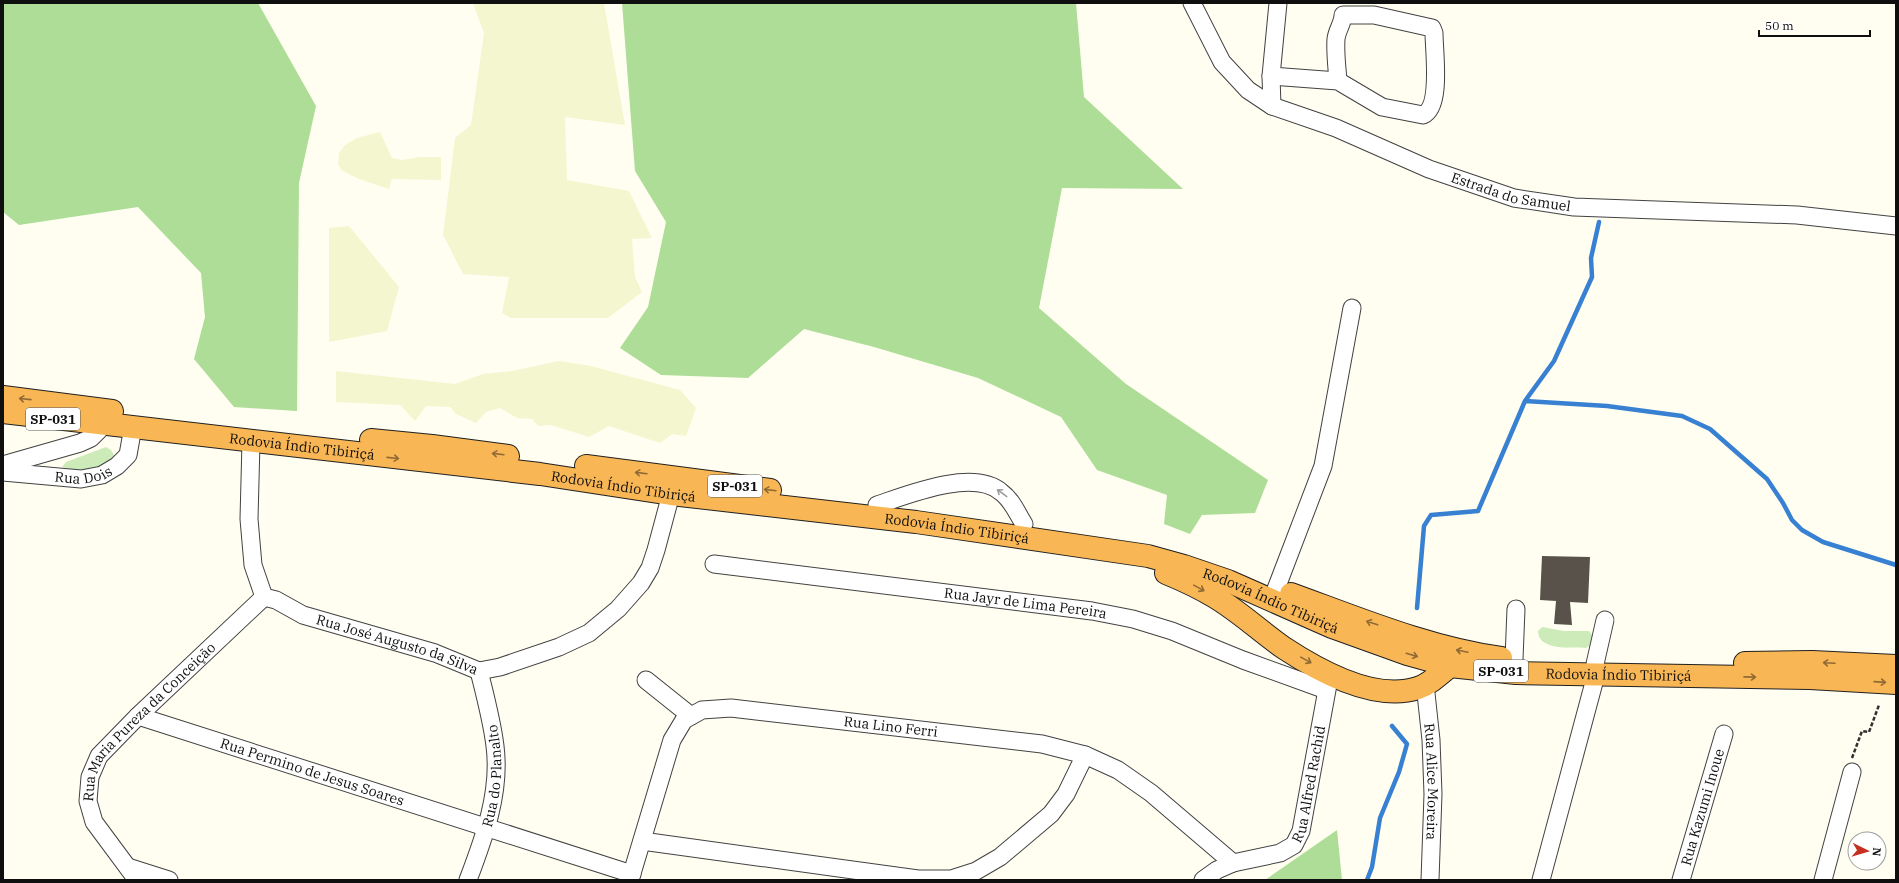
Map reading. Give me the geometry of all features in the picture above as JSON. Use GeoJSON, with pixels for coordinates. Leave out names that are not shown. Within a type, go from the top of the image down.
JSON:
{"type":"FeatureCollection","features":[{"type":"Feature","properties":{"kind":"highway","name":"Rodovia Índio Tibiriçá"},"geometry":{"type":"LineString","coordinates":[[3,397],[164,419],[318,436],[432,446],[1024,524],[1124,540],[1189,555],[1355,618],[1453,649],[1514,659],[1565,660],[1596,669],[1810,678],[1896,684]]}},
{"type":"Feature","properties":{"kind":"highway","name":"Rodovia Índio Tibiriçá"},"geometry":{"type":"LineString","coordinates":[[3,412],[251,442],[540,474],[671,494],[916,522],[1148,556],[1221,578],[1332,627],[1407,654],[1450,666],[1516,673],[1684,664],[1802,662],[1896,666]]}},
{"type":"Feature","properties":{"kind":"highway"},"geometry":{"type":"LineString","coordinates":[[1126,553],[1216,598],[1285,648],[1328,682],[1360,686],[1385,692],[1404,691],[1425,684],[1450,666]]}},
{"type":"Feature","properties":{"kind":"street","name":"Estrada do Samuel"},"geometry":{"type":"LineString","coordinates":[[1192,3],[1222,62],[1248,90],[1272,106],[1336,128],[1429,169],[1514,198],[1574,208],[1797,215],[1896,226]]}},
{"type":"Feature","properties":{"kind":"street"},"geometry":{"type":"LineString","coordinates":[[1272,106],[1272,76],[1278,3]]}},
{"type":"Feature","properties":{"kind":"street"},"geometry":{"type":"LineString","coordinates":[[1272,76],[1338,81],[1382,106],[1422,116],[1428,113],[1435,95],[1434,33],[1432,28],[1374,16],[1343,15],[1336,38],[1338,81]]}},
{"type":"Feature","properties":{"kind":"street"},"geometry":{"type":"LineString","coordinates":[[1276,589],[1323,466],[1352,308]]}},
{"type":"Feature","properties":{"kind":"street"},"geometry":{"type":"LineString","coordinates":[[3,465],[91,438],[104,425]]}},
{"type":"Feature","properties":{"kind":"street","name":"Rua Dois"},"geometry":{"type":"LineString","coordinates":[[3,472],[80,479],[102,474],[117,466],[128,455],[133,427]]}},
{"type":"Feature","properties":{"kind":"street"},"geometry":{"type":"LineString","coordinates":[[251,442],[250,527],[253,565],[264,596]]}},
{"type":"Feature","properties":{"kind":"street"},"geometry":{"type":"LineString","coordinates":[[877,505],[933,487],[958,483],[982,484],[1000,490],[1010,500],[1024,524]]}},
{"type":"Feature","properties":{"kind":"street","name":"Rua José Augusto da Silva"},"geometry":{"type":"LineString","coordinates":[[264,596],[276,600],[303,615],[435,653],[479,671],[500,667],[560,647],[589,633],[618,609],[641,583],[650,568],[671,494]]}},
{"type":"Feature","properties":{"kind":"street","name":"Rua Jayr de Lima Pereira"},"geometry":{"type":"LineString","coordinates":[[714,564],[1092,611],[1133,619],[1172,631],[1243,660],[1328,682]]}},
{"type":"Feature","properties":{"kind":"street","name":"Rua Maria Pureza da Conceição"},"geometry":{"type":"LineString","coordinates":[[132,874],[94,822],[88,801],[90,777],[99,756],[138,716],[264,596]]}},
{"type":"Feature","properties":{"kind":"street"},"geometry":{"type":"LineString","coordinates":[[1514,659],[1516,609]]}},
{"type":"Feature","properties":{"kind":"street"},"geometry":{"type":"LineString","coordinates":[[1541,880],[1596,669],[1605,620]]}},
{"type":"Feature","properties":{"kind":"street","name":"Rua do Planalto"},"geometry":{"type":"LineString","coordinates":[[468,880],[488,827],[496,771],[495,746],[479,671]]}},
{"type":"Feature","properties":{"kind":"street"},"geometry":{"type":"LineString","coordinates":[[646,680],[691,716]]}},
{"type":"Feature","properties":{"kind":"street","name":"Rua Alfred Rachid"},"geometry":{"type":"LineString","coordinates":[[1203,880],[1217,870],[1233,863],[1280,854],[1294,845],[1301,831],[1328,682]]}},
{"type":"Feature","properties":{"kind":"street","name":"Rua Alice Moreira"},"geometry":{"type":"LineString","coordinates":[[1425,684],[1431,740],[1433,778],[1430,880]]}},
{"type":"Feature","properties":{"kind":"street","name":"Rua Lino Ferri"},"geometry":{"type":"LineString","coordinates":[[631,877],[672,740],[684,720],[702,710],[731,708],[1042,744],[1085,755],[1118,770],[1151,793],[1233,863]]}},
{"type":"Feature","properties":{"kind":"street","name":"Rua Permino de Jesus Soares"},"geometry":{"type":"LineString","coordinates":[[138,716],[488,827],[631,877]]}},
{"type":"Feature","properties":{"kind":"street","name":"Rua Kazumi Inoue"},"geometry":{"type":"LineString","coordinates":[[1681,880],[1724,734]]}},
{"type":"Feature","properties":{"kind":"street"},"geometry":{"type":"LineString","coordinates":[[642,841],[918,879],[951,879],[976,871],[1000,857],[1051,814],[1066,794],[1085,755]]}},
{"type":"Feature","properties":{"kind":"street"},"geometry":{"type":"LineString","coordinates":[[1823,880],[1852,772]]}},
{"type":"Feature","properties":{"kind":"street"},"geometry":{"type":"LineString","coordinates":[[132,874],[169,880]]}},
{"type":"Feature","properties":{"kind":"path"},"geometry":{"type":"LineString","coordinates":[[1852,772],[1852,757],[1862,731],[1869,732],[1880,705]]}},
{"type":"Feature","properties":{"kind":"green space"},"geometry":{"type":"Polygon","coordinates":[[[3,3],[258,3],[316,106],[299,183],[297,411],[234,407],[194,359],[205,317],[201,273],[138,207],[19,225],[3,212],[3,3]]]}},
{"type":"Feature","properties":{"kind":"green space"},"geometry":{"type":"Polygon","coordinates":[[[473,3],[604,3],[625,125],[565,117],[567,180],[629,191],[652,238],[632,239],[635,277],[642,292],[608,318],[511,318],[502,313],[509,277],[463,274],[443,235],[455,138],[471,125],[484,33],[473,3]]]}},
{"type":"Feature","properties":{"kind":"green space"},"geometry":{"type":"Polygon","coordinates":[[[622,3],[1076,3],[1084,97],[1183,189],[1062,188],[1039,308],[1126,384],[1268,480],[1255,513],[1202,515],[1190,534],[1164,524],[1167,495],[1097,470],[1061,417],[978,378],[874,347],[804,329],[748,378],[661,375],[620,348],[648,307],[666,222],[635,171],[622,3]]]}},
{"type":"Feature","properties":{"kind":"green space"},"geometry":{"type":"Polygon","coordinates":[[[380,132],[392,158],[402,160],[420,157],[441,157],[441,180],[392,179],[389,189],[359,179],[341,170],[338,164],[339,153],[345,145],[357,138],[380,132]]]}},
{"type":"Feature","properties":{"kind":"green space"},"geometry":{"type":"Polygon","coordinates":[[[349,226],[399,287],[387,331],[329,342],[329,228],[349,226]]]}},
{"type":"Feature","properties":{"kind":"green space"},"geometry":{"type":"Polygon","coordinates":[[[559,361],[591,366],[680,390],[696,408],[686,436],[672,434],[660,443],[609,426],[589,437],[551,425],[538,426],[532,419],[517,418],[500,408],[486,412],[476,423],[456,414],[450,407],[426,406],[415,421],[400,405],[336,402],[336,371],[455,384],[483,374],[512,371],[559,361]]]}},
{"type":"Feature","properties":{"kind":"green space"},"geometry":{"type":"Polygon","coordinates":[[[106,447],[111,450],[115,457],[110,465],[105,468],[86,470],[62,467],[66,462],[106,447]]]}},
{"type":"Feature","properties":{"kind":"green space"},"geometry":{"type":"Polygon","coordinates":[[[1542,627],[1564,631],[1589,631],[1593,636],[1591,645],[1586,648],[1557,647],[1549,645],[1539,637],[1538,631],[1542,627]]]}},
{"type":"Feature","properties":{"kind":"green space"},"geometry":{"type":"Polygon","coordinates":[[[1337,830],[1342,880],[1265,880],[1337,830]]]}},
{"type":"Feature","properties":{"kind":"building"},"geometry":{"type":"Polygon","coordinates":[[[1542,556],[1590,557],[1588,603],[1570,602],[1572,625],[1554,624],[1556,601],[1540,600],[1542,556]]]}},
{"type":"Feature","properties":{"kind":"waterway"},"geometry":{"type":"LineString","coordinates":[[1417,608],[1424,526],[1431,515],[1478,511],[1525,401],[1554,361],[1592,277],[1591,258],[1599,222]]}},
{"type":"Feature","properties":{"kind":"waterway"},"geometry":{"type":"LineString","coordinates":[[1525,401],[1607,406],[1682,416],[1710,429],[1767,479],[1792,520],[1802,530],[1823,542],[1896,565]]}},
{"type":"Feature","properties":{"kind":"waterway"},"geometry":{"type":"LineString","coordinates":[[1367,880],[1372,867],[1380,818],[1399,772],[1407,744],[1392,726]]}}]}
